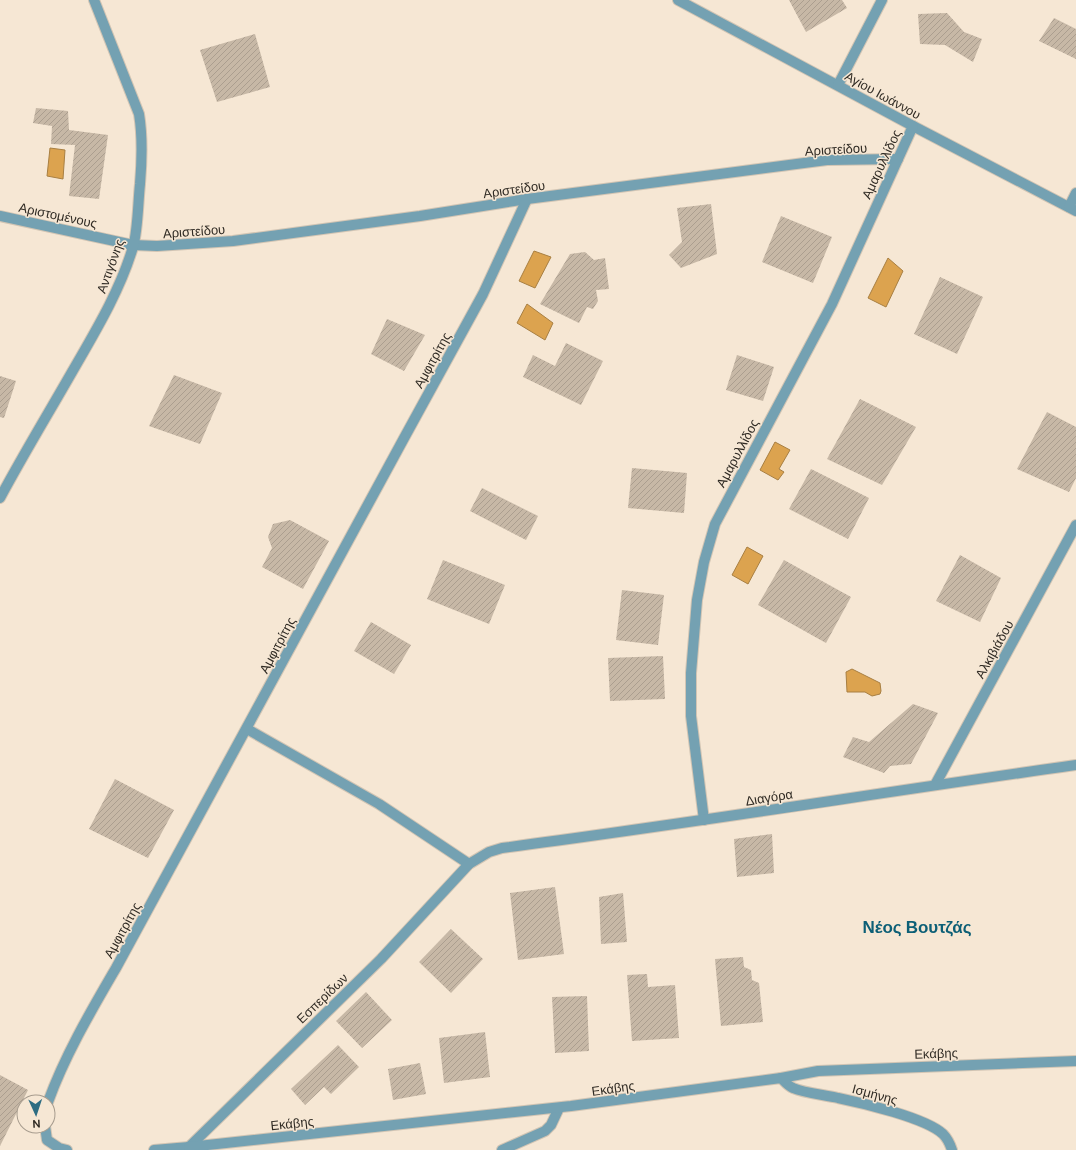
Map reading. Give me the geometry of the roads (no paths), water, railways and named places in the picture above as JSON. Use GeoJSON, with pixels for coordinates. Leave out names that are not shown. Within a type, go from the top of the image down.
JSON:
{"type":"FeatureCollection","features":[{"type":"Feature","properties":{"kind":"street","name":"Αντιγόνης"},"geometry":{"type":"LineString","coordinates":[[0,498],[88,346],[112,300],[125,271],[134,245],[141,162],[142,128],[139,114],[94,0]]}},
{"type":"Feature","properties":{"kind":"street","name":"Αγίου Ιωάννου"},"geometry":{"type":"LineString","coordinates":[[678,0],[1072,209]]}},
{"type":"Feature","properties":{"kind":"street"},"geometry":{"type":"LineString","coordinates":[[838,85],[882,0]]}},
{"type":"Feature","properties":{"kind":"street","name":"Αμαρυλλίδος"},"geometry":{"type":"LineString","coordinates":[[704,820],[691,716],[691,673],[697,600],[704,562],[715,524],[832,304],[913,126]]}},
{"type":"Feature","properties":{"kind":"street","name":"Αριστείδου"},"geometry":{"type":"LineString","coordinates":[[134,245],[157,246],[234,241],[827,160],[898,160]]}},
{"type":"Feature","properties":{"kind":"street"},"geometry":{"type":"LineString","coordinates":[[1072,209],[1076,193]]}},
{"type":"Feature","properties":{"kind":"street","name":"Αμφιτρίτης"},"geometry":{"type":"LineString","coordinates":[[51,1094],[86,1019],[116,968],[247,729],[483,294],[527,200]]}},
{"type":"Feature","properties":{"kind":"street","name":"Αριστομένους"},"geometry":{"type":"LineString","coordinates":[[0,216],[134,245]]}},
{"type":"Feature","properties":{"kind":"street","name":"Αλκιβιάδου"},"geometry":{"type":"LineString","coordinates":[[934,785],[1076,525]]}},
{"type":"Feature","properties":{"kind":"street"},"geometry":{"type":"LineString","coordinates":[[247,729],[379,804],[469,864]]}},
{"type":"Feature","properties":{"kind":"street","name":"Διαγόρα"},"geometry":{"type":"LineString","coordinates":[[469,864],[489,852],[502,848],[1076,765]]}},
{"type":"Feature","properties":{"kind":"street","name":"Εσπερίδων"},"geometry":{"type":"LineString","coordinates":[[189,1147],[381,959],[469,864]]}},
{"type":"Feature","properties":{"kind":"street","name":"Εκάβης"},"geometry":{"type":"LineString","coordinates":[[154,1150],[559,1108],[781,1078],[818,1070],[1076,1061]]}},
{"type":"Feature","properties":{"kind":"street","name":"Ισμήνης"},"geometry":{"type":"LineString","coordinates":[[781,1078],[793,1088],[840,1098],[898,1114],[929,1125],[942,1134],[952,1150]]}},
{"type":"Feature","properties":{"kind":"street"},"geometry":{"type":"LineString","coordinates":[[502,1150],[545,1131],[551,1125],[559,1108]]}},
{"type":"Feature","properties":{"kind":"street"},"geometry":{"type":"LineString","coordinates":[[46,1134],[47,1140],[59,1148],[68,1150]]}},
{"type":"Feature","properties":{"kind":"district","name":"Νέος Βουτζάς"},"geometry":{"type":"Point","coordinates":[917,927]}}]}
